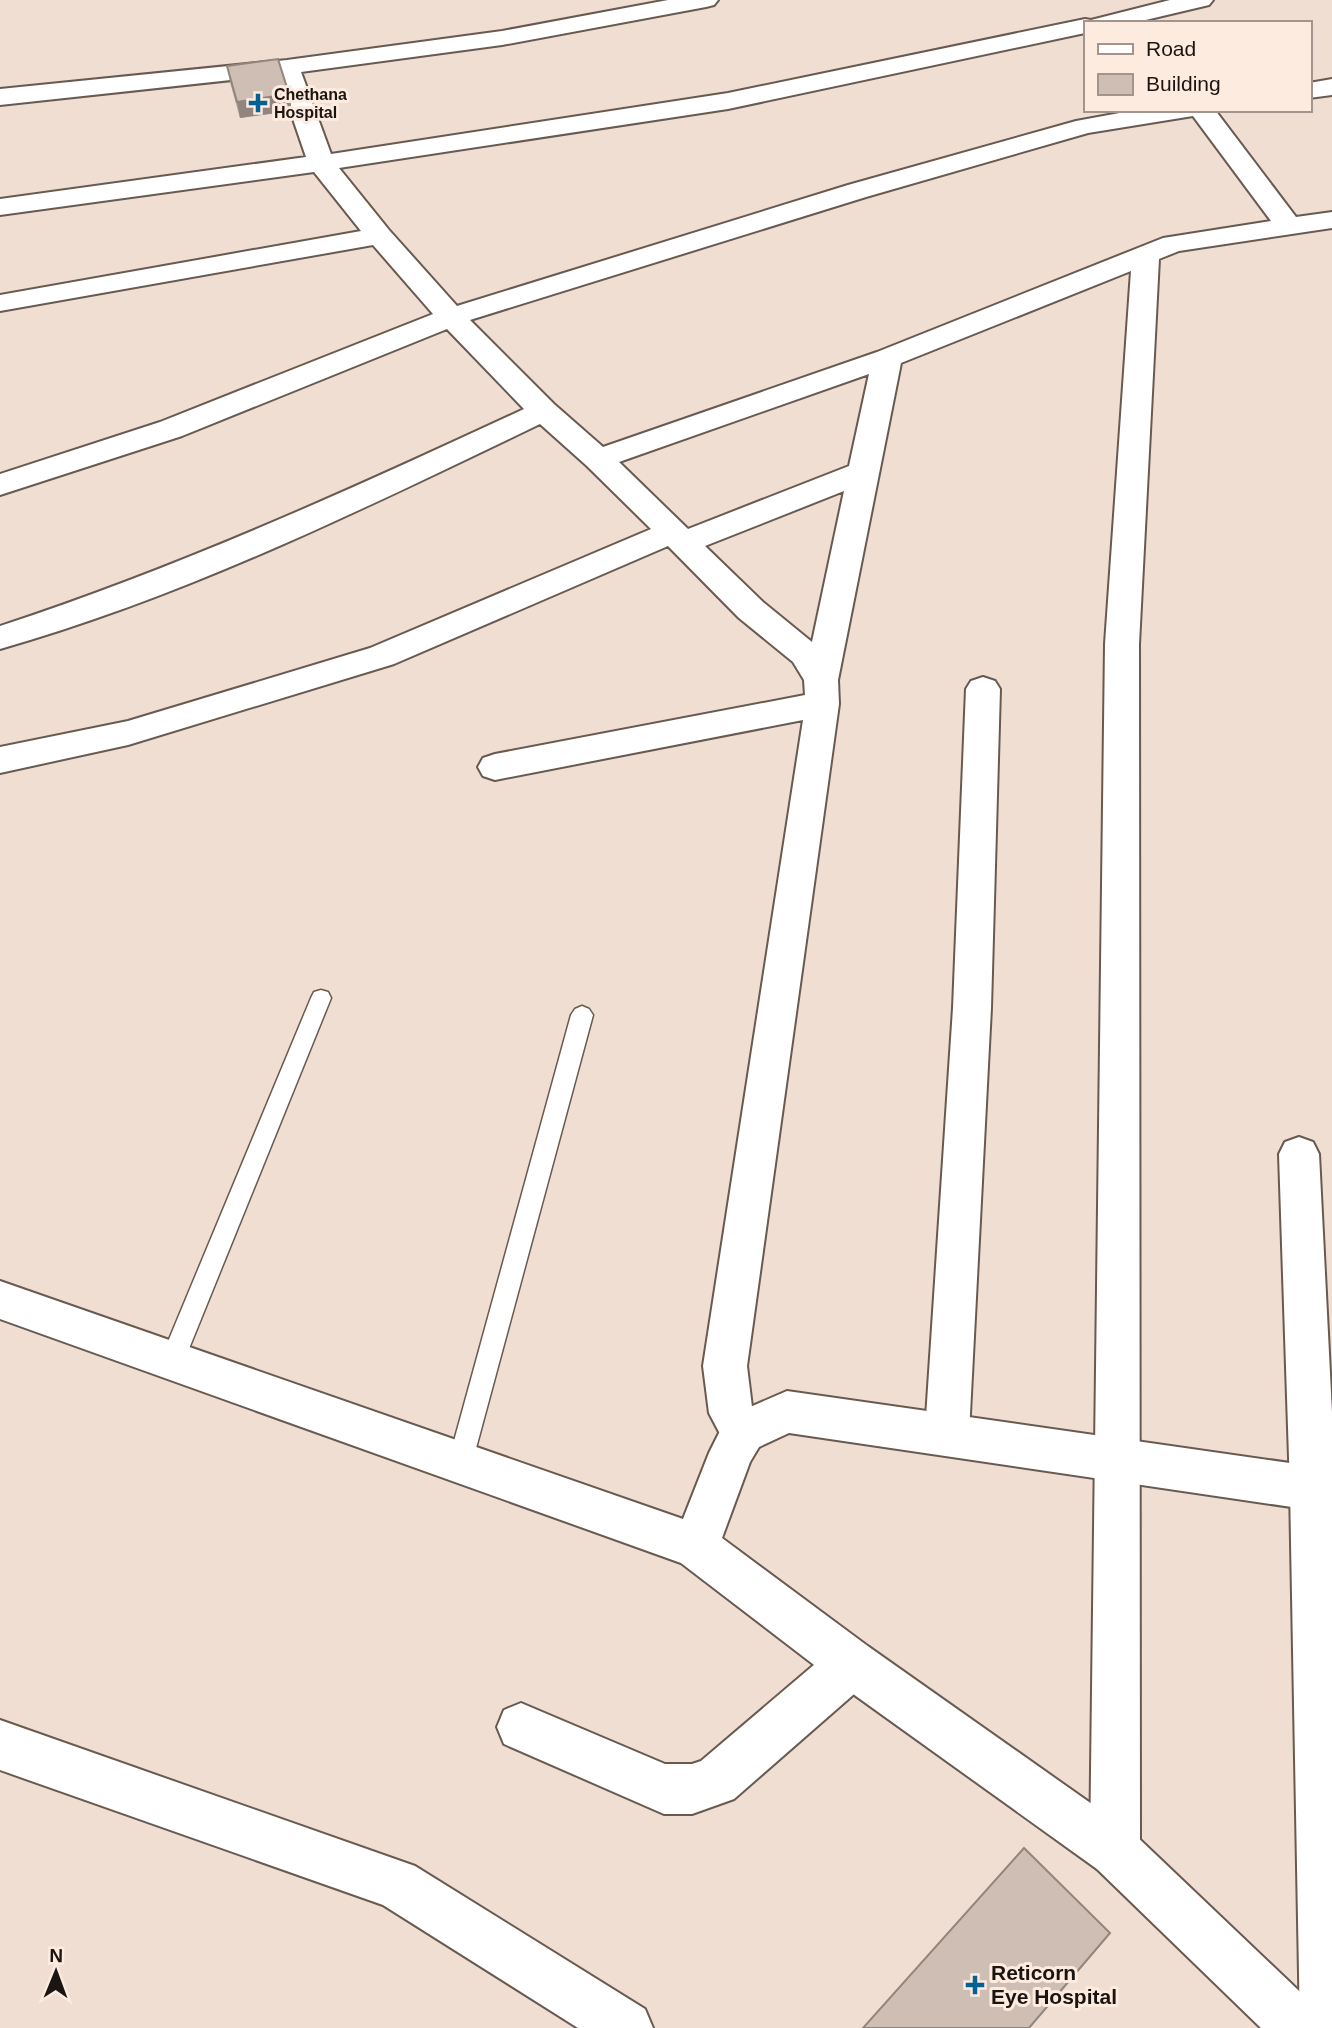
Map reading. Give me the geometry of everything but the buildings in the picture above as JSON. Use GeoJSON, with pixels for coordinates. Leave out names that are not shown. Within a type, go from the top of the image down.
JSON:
{"type":"FeatureCollection","features":[{"type":"Feature","properties":{"kind":"street"},"geometry":{"type":"LineString","coordinates":[[0,91],[287,67],[502,38],[706,0]]}},
{"type":"Feature","properties":{"kind":"street"},"geometry":{"type":"LineString","coordinates":[[1110,21],[1201,0]]}},
{"type":"Feature","properties":{"kind":"street"},"geometry":{"type":"LineString","coordinates":[[0,206],[321,163],[728,101],[1084,26]]}},
{"type":"Feature","properties":{"kind":"street"},"geometry":{"type":"LineString","coordinates":[[287,67],[321,163],[379,236],[451,317],[543,411],[598,459],[751,610],[804,654],[822,692]]}},
{"type":"Feature","properties":{"kind":"street"},"geometry":{"type":"LineString","coordinates":[[1311,90],[1332,87]]}},
{"type":"Feature","properties":{"kind":"street"},"geometry":{"type":"LineString","coordinates":[[0,485],[172,429],[451,317],[858,191],[1072,130],[1174,112]]}},
{"type":"Feature","properties":{"kind":"street"},"geometry":{"type":"LineString","coordinates":[[1204,112],[1289,226]]}},
{"type":"Feature","properties":{"kind":"street"},"geometry":{"type":"LineString","coordinates":[[598,459],[887,358],[1173,244],[1332,220]]}},
{"type":"Feature","properties":{"kind":"street"},"geometry":{"type":"LineString","coordinates":[[0,303],[379,236]]}},
{"type":"Feature","properties":{"kind":"street"},"geometry":{"type":"LineString","coordinates":[[1115,1851],[1122,644],[1146,254]]}},
{"type":"Feature","properties":{"kind":"street"},"geometry":{"type":"LineString","coordinates":[[743,1432],[731,1413],[725,1366],[822,692],[887,358]]}},
{"type":"Feature","properties":{"kind":"street"},"geometry":{"type":"LineString","coordinates":[[0,638],[202,564],[389,484],[543,411]]}},
{"type":"Feature","properties":{"kind":"street"},"geometry":{"type":"LineString","coordinates":[[0,760],[128,733],[382,656],[678,538],[864,472]]}},
{"type":"Feature","properties":{"kind":"street"},"geometry":{"type":"LineString","coordinates":[[947,1433],[972,1008],[983,689]]}},
{"type":"Feature","properties":{"kind":"street"},"geometry":{"type":"LineString","coordinates":[[495,767],[822,692]]}},
{"type":"Feature","properties":{"kind":"street"},"geometry":{"type":"LineString","coordinates":[[1299,1154],[1322,1490],[1327,2028]]}},
{"type":"Feature","properties":{"kind":"street"},"geometry":{"type":"LineString","coordinates":[[0,1300],[696,1546],[852,1664],[1115,1851],[1299,2028]]}},
{"type":"Feature","properties":{"kind":"street"},"geometry":{"type":"LineString","coordinates":[[696,1546],[732,1453],[743,1432],[787,1412],[947,1433],[1322,1490]]}},
{"type":"Feature","properties":{"kind":"street"},"geometry":{"type":"LineString","coordinates":[[521,1727],[663,1789],[692,1790],[716,1781],[852,1664]]}},
{"type":"Feature","properties":{"kind":"street"},"geometry":{"type":"LineString","coordinates":[[0,1745],[397,1884],[626,2028]]}},
{"type":"Feature","properties":{"kind":"lane"},"geometry":{"type":"LineString","coordinates":[[172,1361],[321,998]]}},
{"type":"Feature","properties":{"kind":"lane"},"geometry":{"type":"LineString","coordinates":[[460,1463],[582,1014]]}},
{"type":"Feature","properties":{"kind":"place","name":"Chethana Hospital"},"geometry":{"type":"Point","coordinates":[258,103]}},
{"type":"Feature","properties":{"kind":"place","name":"Reticorn Eye Hospital"},"geometry":{"type":"Point","coordinates":[975,1985]}}]}
